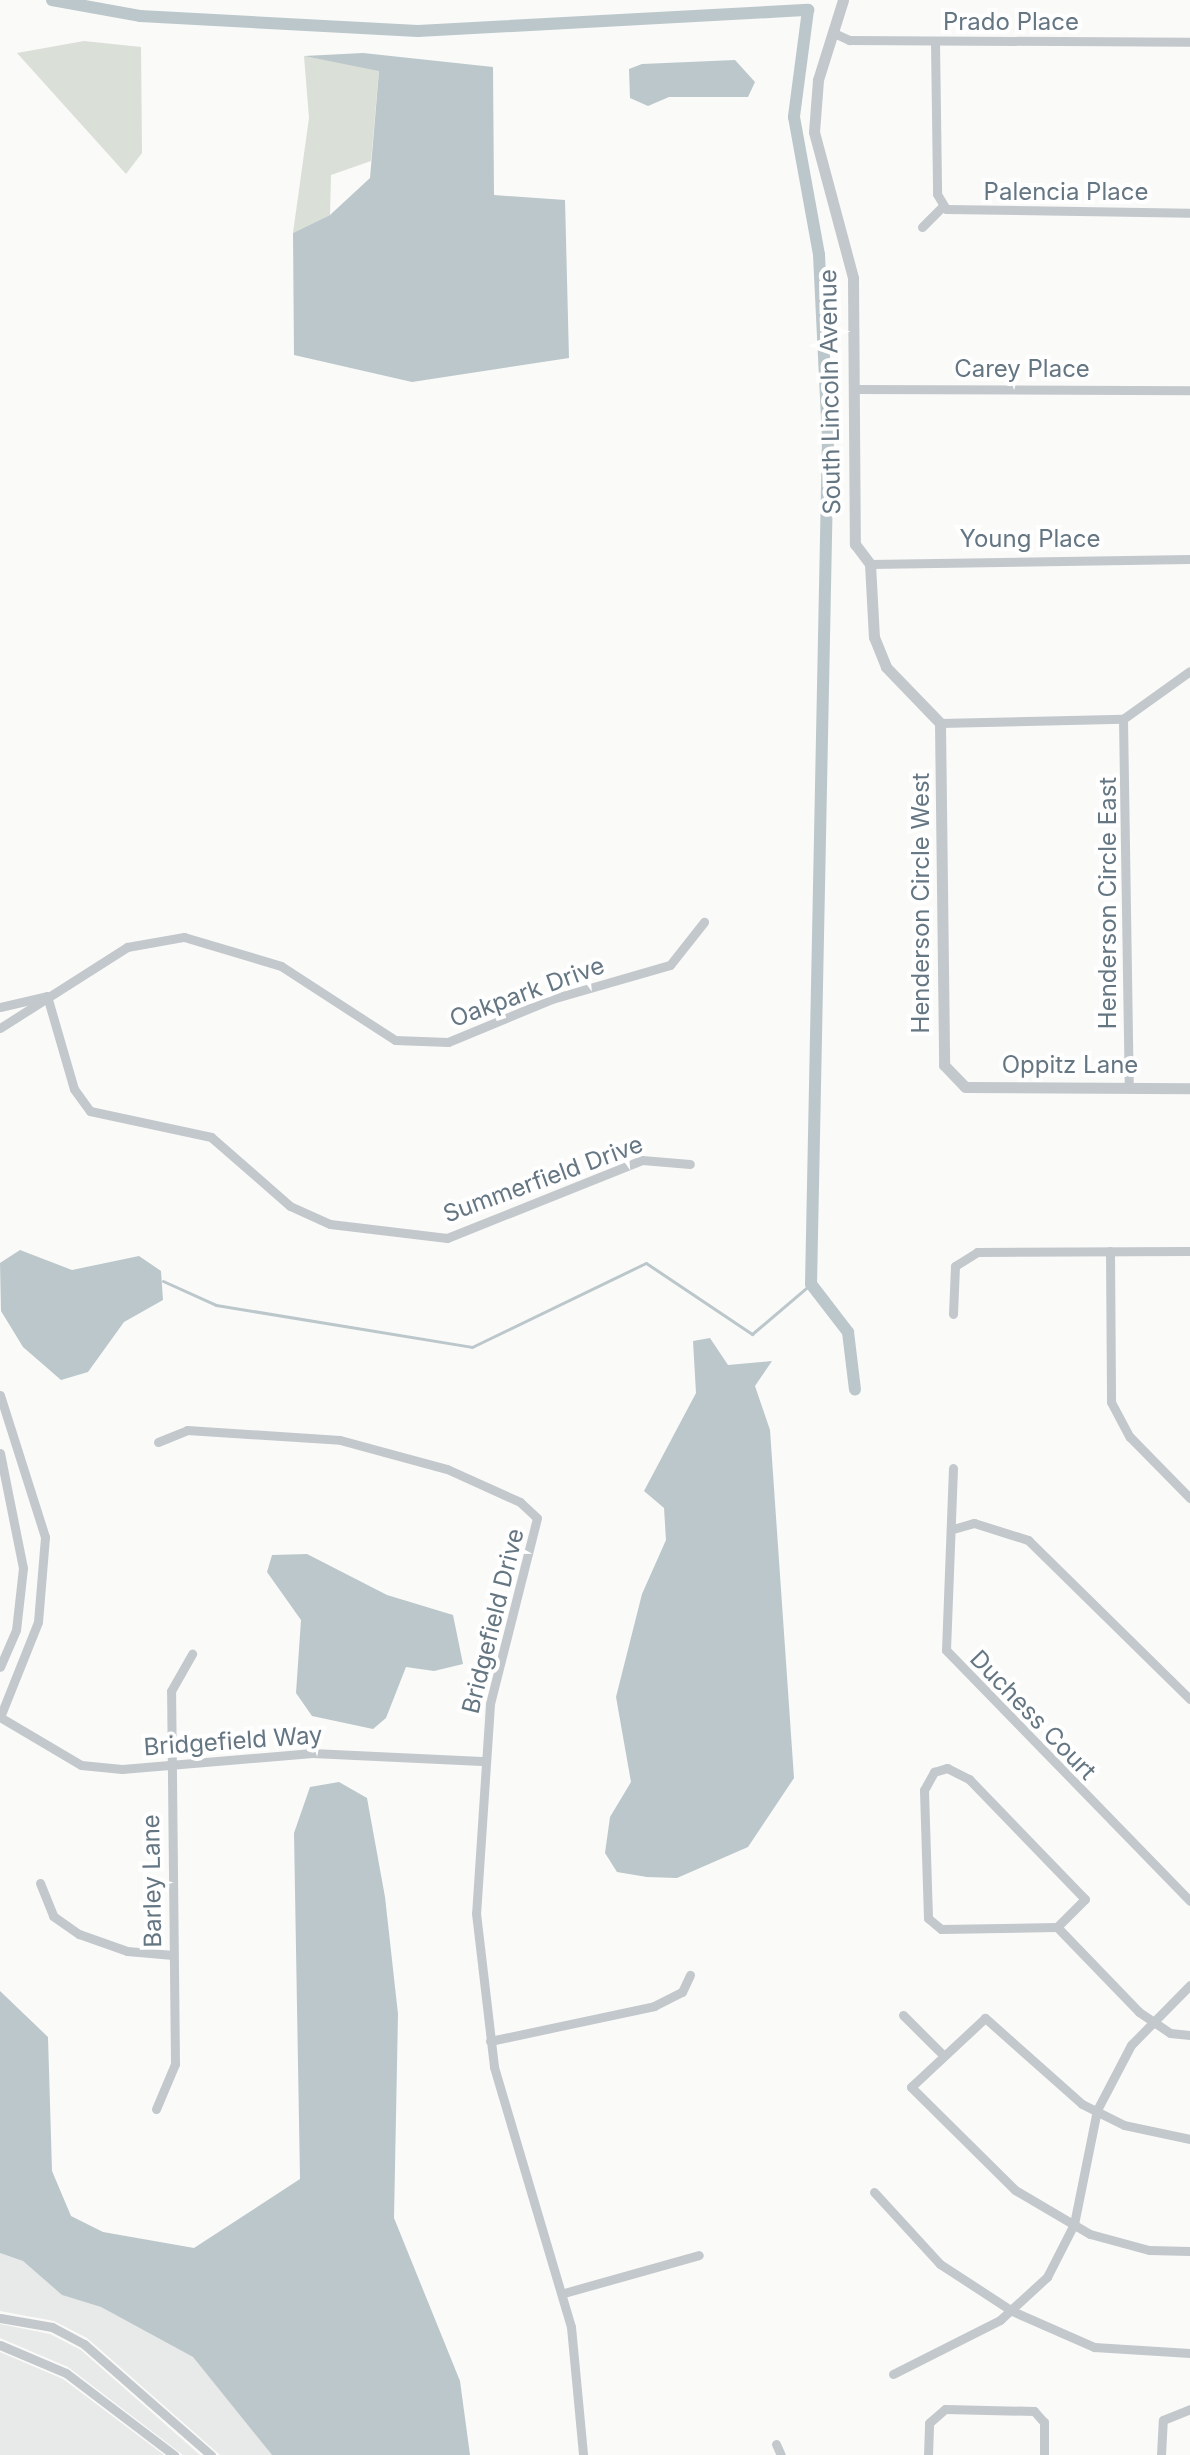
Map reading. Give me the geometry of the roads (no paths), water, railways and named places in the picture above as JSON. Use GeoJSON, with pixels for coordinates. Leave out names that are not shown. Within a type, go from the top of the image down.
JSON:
{"type":"FeatureCollection","features":[{"type":"Feature","properties":{"kind":"street","name":"South Lincoln Avenue"},"geometry":{"type":"LineString","coordinates":[[843,0],[818,80],[814,132],[853,278],[855,544],[870,564],[876,643],[886,667],[940,723]]}},
{"type":"Feature","properties":{"kind":"street","name":"Prado Place"},"geometry":{"type":"LineString","coordinates":[[834,33],[849,40],[1190,42]]}},
{"type":"Feature","properties":{"kind":"street"},"geometry":{"type":"LineString","coordinates":[[922,227],[943,206],[935,42]]}},
{"type":"Feature","properties":{"kind":"street","name":"Palencia Place"},"geometry":{"type":"LineString","coordinates":[[943,206],[954,212],[1190,213]]}},
{"type":"Feature","properties":{"kind":"street","name":"Carey Place"},"geometry":{"type":"LineString","coordinates":[[854,389],[1190,390]]}},
{"type":"Feature","properties":{"kind":"street","name":"Young Place"},"geometry":{"type":"LineString","coordinates":[[870,564],[1190,559]]}},
{"type":"Feature","properties":{"kind":"street"},"geometry":{"type":"LineString","coordinates":[[940,723],[1123,719],[1190,671]]}},
{"type":"Feature","properties":{"kind":"street","name":"Henderson Circle East"},"geometry":{"type":"LineString","coordinates":[[1123,719],[1129,1087]]}},
{"type":"Feature","properties":{"kind":"street","name":"Henderson Circle West"},"geometry":{"type":"LineString","coordinates":[[940,723],[944,1065],[952,1080]]}},
{"type":"Feature","properties":{"kind":"street","name":"Oakpark Drive"},"geometry":{"type":"LineString","coordinates":[[0,1007],[47,996],[127,947],[184,937],[262,957],[380,1033],[431,1044],[670,965],[704,922]]}},
{"type":"Feature","properties":{"kind":"street","name":"Oakpark Drive"},"geometry":{"type":"LineString","coordinates":[[0,1028],[32,1014],[47,996]]}},
{"type":"Feature","properties":{"kind":"street","name":"Summerfield Drive"},"geometry":{"type":"LineString","coordinates":[[47,996],[74,1089],[90,1111],[211,1137],[290,1206],[330,1224],[447,1238],[642,1160],[690,1164]]}},
{"type":"Feature","properties":{"kind":"street","name":"Oppitz Lane"},"geometry":{"type":"LineString","coordinates":[[952,1080],[965,1087],[1190,1088]]}},
{"type":"Feature","properties":{"kind":"street"},"geometry":{"type":"LineString","coordinates":[[1110,1251],[1111,1402],[1130,1437],[1190,1498]]}},
{"type":"Feature","properties":{"kind":"street"},"geometry":{"type":"LineString","coordinates":[[953,1314],[955,1266],[962,1257],[1190,1251]]}},
{"type":"Feature","properties":{"kind":"street"},"geometry":{"type":"LineString","coordinates":[[0,1395],[45,1537],[38,1622],[0,1717]]}},
{"type":"Feature","properties":{"kind":"street","name":"Bridgefield Drive"},"geometry":{"type":"LineString","coordinates":[[158,1442],[187,1430],[340,1440],[447,1469],[530,1508],[538,1533],[503,1642],[482,1761],[476,1913],[490,2041],[517,2157],[564,2293],[583,2455]]}},
{"type":"Feature","properties":{"kind":"street"},"geometry":{"type":"LineString","coordinates":[[0,1453],[23,1568],[16,1630],[0,1667]]}},
{"type":"Feature","properties":{"kind":"street","name":"Duchess Court"},"geometry":{"type":"LineString","coordinates":[[953,1468],[953,1529],[945,1547],[943,1625],[951,1658],[1190,1901]]}},
{"type":"Feature","properties":{"kind":"street"},"geometry":{"type":"LineString","coordinates":[[953,1529],[974,1523],[1028,1540],[1190,1699]]}},
{"type":"Feature","properties":{"kind":"street","name":"Barley Lane"},"geometry":{"type":"LineString","coordinates":[[156,2109],[175,2064],[171,1691],[192,1654]]}},
{"type":"Feature","properties":{"kind":"street","name":"Bridgefield Way"},"geometry":{"type":"LineString","coordinates":[[0,1717],[81,1765],[171,1765],[312,1753],[482,1761]]}},
{"type":"Feature","properties":{"kind":"street"},"geometry":{"type":"LineString","coordinates":[[1057,1927],[1085,1899],[969,1779],[947,1768],[934,1772],[924,1790],[928,1918],[941,1929],[1057,1927],[1153,2023],[1190,2035]]}},
{"type":"Feature","properties":{"kind":"street"},"geometry":{"type":"LineString","coordinates":[[40,1883],[53,1916],[79,1934],[127,1951],[173,1955]]}},
{"type":"Feature","properties":{"kind":"street"},"geometry":{"type":"LineString","coordinates":[[490,2041],[654,2006],[682,1992],[690,1975]]}},
{"type":"Feature","properties":{"kind":"street"},"geometry":{"type":"LineString","coordinates":[[893,2374],[1012,2311],[1047,2277],[1074,2224],[1097,2110],[1131,2045],[1190,1985]]}},
{"type":"Feature","properties":{"kind":"street"},"geometry":{"type":"LineString","coordinates":[[903,2015],[941,2053]]}},
{"type":"Feature","properties":{"kind":"street"},"geometry":{"type":"LineString","coordinates":[[1190,2139],[1124,2125],[1097,2110],[1050,2080],[985,2018],[941,2053],[911,2087],[1015,2190],[1074,2224],[1133,2247],[1190,2251]]}},
{"type":"Feature","properties":{"kind":"street"},"geometry":{"type":"LineString","coordinates":[[874,2192],[940,2264],[1012,2311],[1094,2347],[1190,2353]]}},
{"type":"Feature","properties":{"kind":"street"},"geometry":{"type":"LineString","coordinates":[[564,2293],[699,2255]]}},
{"type":"Feature","properties":{"kind":"street"},"geometry":{"type":"LineString","coordinates":[[0,2318],[43,2325],[84,2344],[211,2455]]}},
{"type":"Feature","properties":{"kind":"street"},"geometry":{"type":"LineString","coordinates":[[0,2345],[66,2373],[174,2455]]}},
{"type":"Feature","properties":{"kind":"street"},"geometry":{"type":"LineString","coordinates":[[928,2455],[929,2423],[945,2409],[1034,2411],[1044,2422],[1044,2455]]}},
{"type":"Feature","properties":{"kind":"street"},"geometry":{"type":"LineString","coordinates":[[1161,2455],[1163,2420],[1190,2409]]}},
{"type":"Feature","properties":{"kind":"street"},"geometry":{"type":"LineString","coordinates":[[776,2444],[781,2455]]}},
{"type":"Feature","properties":{"kind":"waterway"},"geometry":{"type":"LineString","coordinates":[[52,0],[140,16],[418,31],[808,10],[794,117],[819,255],[828,438],[811,1284],[848,1332],[855,1390]]}},
{"type":"Feature","properties":{"kind":"waterway"},"geometry":{"type":"LineString","coordinates":[[163,1281],[216,1305],[472,1347],[646,1263],[752,1334],[811,1284]]}}]}
